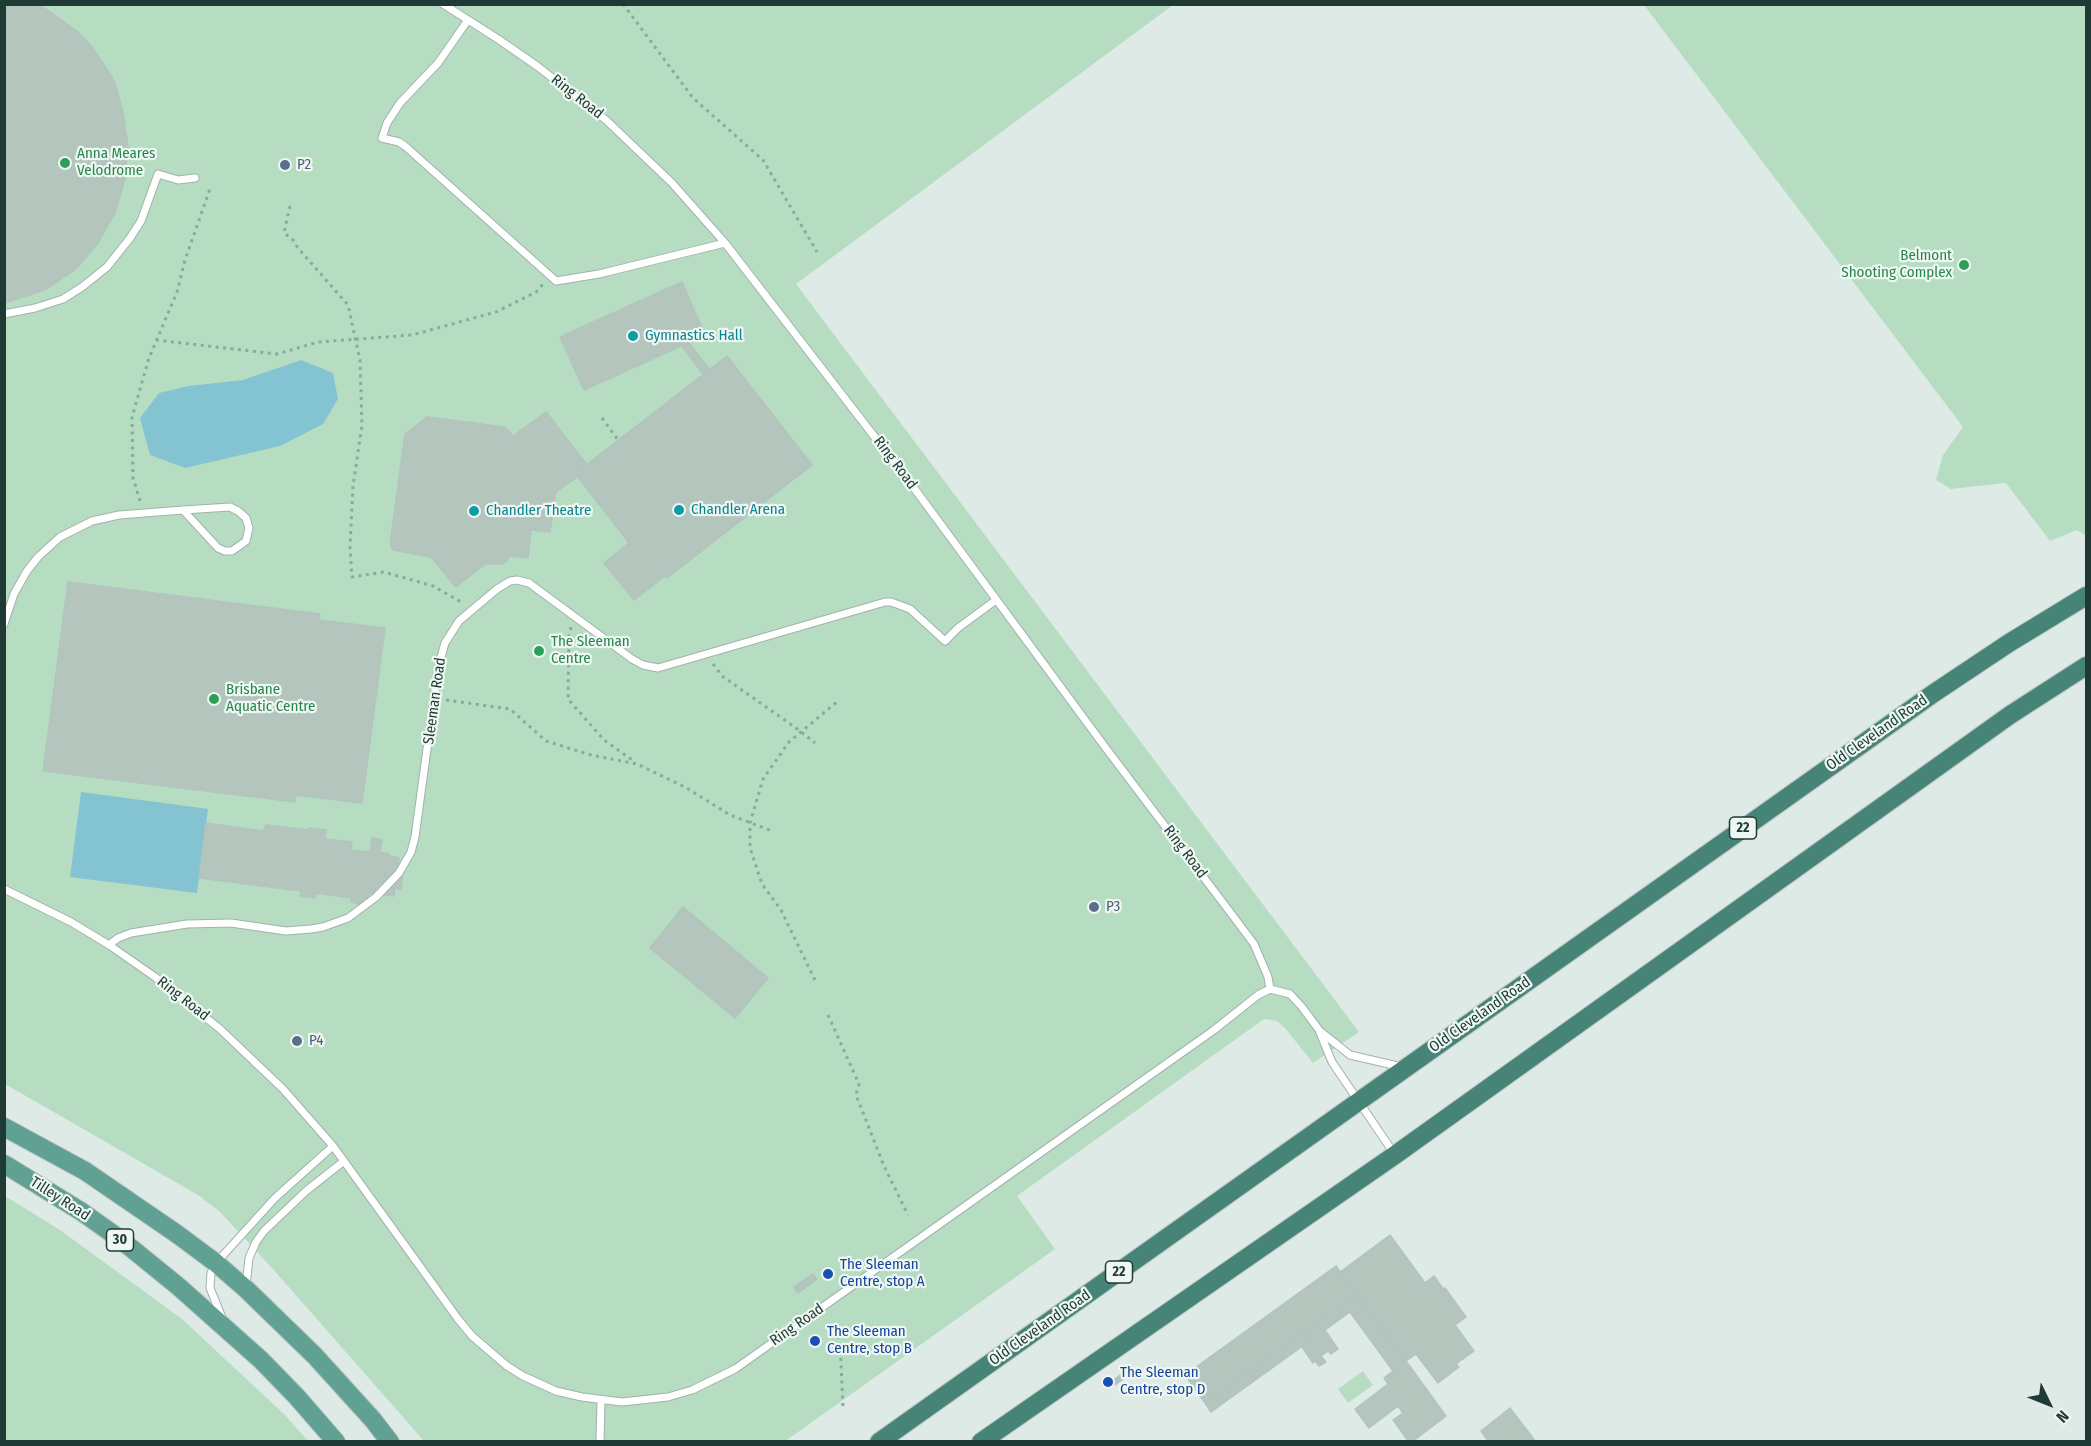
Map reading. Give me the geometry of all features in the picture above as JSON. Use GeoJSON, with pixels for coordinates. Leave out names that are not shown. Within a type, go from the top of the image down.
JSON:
{"type":"FeatureCollection","features":[{"type":"Feature","properties":{"kind":"highway","name":"Old Cleveland Road"},"geometry":{"type":"LineString","coordinates":[[879,1442],[1934,693],[2009,643],[2086,596]]}},
{"type":"Feature","properties":{"kind":"highway"},"geometry":{"type":"LineString","coordinates":[[981,1442],[1395,1155],[2010,715],[2086,666]]}},
{"type":"Feature","properties":{"kind":"main road","name":"30"},"geometry":{"type":"LineString","coordinates":[[4,1127],[85,1171],[216,1263],[246,1288],[315,1356],[390,1442]]}},
{"type":"Feature","properties":{"kind":"main road","name":"Tilley Road"},"geometry":{"type":"LineString","coordinates":[[4,1164],[50,1191],[120,1239],[225,1326],[297,1397],[336,1442]]}},
{"type":"Feature","properties":{"kind":"lane","name":"Ring Road"},"geometry":{"type":"LineString","coordinates":[[4,889],[71,922],[155,977],[220,1029],[283,1089],[333,1146],[458,1320],[490,1352],[523,1376],[556,1391],[601,1401],[640,1401],[668,1397],[692,1390],[735,1369],[1214,1030],[1258,995],[1270,989],[1268,977],[1254,944],[914,488],[725,243],[645,155],[606,120],[537,66],[443,4]]}},
{"type":"Feature","properties":{"kind":"lane"},"geometry":{"type":"LineString","coordinates":[[468,20],[438,63],[400,103],[387,123],[382,138],[399,142],[405,146],[556,282],[725,243]]}},
{"type":"Feature","properties":{"kind":"lane"},"geometry":{"type":"LineString","coordinates":[[4,314],[35,309],[63,299],[107,267],[141,221],[158,174],[178,180],[195,178]]}},
{"type":"Feature","properties":{"kind":"lane"},"geometry":{"type":"LineString","coordinates":[[4,624],[20,582],[49,546],[78,526],[119,515],[183,510],[230,507],[246,518],[249,536],[246,542],[232,551],[225,551],[218,548],[183,510]]}},
{"type":"Feature","properties":{"kind":"lane","name":"Sleeman Road"},"geometry":{"type":"LineString","coordinates":[[109,945],[130,933],[187,924],[231,924],[286,931],[311,930],[342,921],[368,905],[399,873],[411,852],[416,837],[438,668],[445,643],[459,621],[470,610],[504,584],[517,579],[524,580],[632,659],[643,665],[658,668],[885,602],[910,609],[945,641],[958,628],[996,600]]}},
{"type":"Feature","properties":{"kind":"lane"},"geometry":{"type":"LineString","coordinates":[[1270,989],[1290,994],[1302,1006],[1319,1030],[1332,1062],[1395,1155]]}},
{"type":"Feature","properties":{"kind":"lane"},"geometry":{"type":"LineString","coordinates":[[1319,1030],[1350,1055],[1405,1068]]}},
{"type":"Feature","properties":{"kind":"lane"},"geometry":{"type":"LineString","coordinates":[[216,1263],[275,1198],[333,1146]]}},
{"type":"Feature","properties":{"kind":"lane"},"geometry":{"type":"LineString","coordinates":[[246,1288],[249,1258],[264,1231],[306,1191],[344,1161]]}},
{"type":"Feature","properties":{"kind":"lane","name":"Tilley Road"},"geometry":{"type":"LineString","coordinates":[[216,1263],[211,1273],[210,1288],[225,1326]]}},
{"type":"Feature","properties":{"kind":"lane"},"geometry":{"type":"LineString","coordinates":[[600,1442],[601,1401]]}},
{"type":"Feature","properties":{"kind":"path"},"geometry":{"type":"LineString","coordinates":[[623,4],[693,98],[763,160],[818,252]]}},
{"type":"Feature","properties":{"kind":"path"},"geometry":{"type":"LineString","coordinates":[[146,513],[133,478],[132,417],[156,339],[177,292],[185,260],[211,186]]}},
{"type":"Feature","properties":{"kind":"path"},"geometry":{"type":"LineString","coordinates":[[290,206],[284,232],[348,305],[360,360],[362,425],[353,486],[350,548],[352,577],[384,572],[433,586],[460,599],[470,610]]}},
{"type":"Feature","properties":{"kind":"path"},"geometry":{"type":"LineString","coordinates":[[156,339],[277,354],[318,342],[412,335],[496,312],[536,292],[550,276]]}},
{"type":"Feature","properties":{"kind":"path"},"geometry":{"type":"LineString","coordinates":[[602,418],[618,440]]}},
{"type":"Feature","properties":{"kind":"path"},"geometry":{"type":"LineString","coordinates":[[574,617],[569,636],[568,699],[604,740],[637,764],[685,787],[730,815],[772,831]]}},
{"type":"Feature","properties":{"kind":"path"},"geometry":{"type":"LineString","coordinates":[[687,661],[694,670],[714,663],[722,676],[815,743]]}},
{"type":"Feature","properties":{"kind":"path"},"geometry":{"type":"LineString","coordinates":[[434,698],[510,710],[546,741],[591,755],[637,764]]}},
{"type":"Feature","properties":{"kind":"path"},"geometry":{"type":"LineString","coordinates":[[815,980],[781,910],[762,884],[750,848],[750,823],[763,779],[789,742],[838,701]]}},
{"type":"Feature","properties":{"kind":"path"},"geometry":{"type":"LineString","coordinates":[[828,1016],[859,1084],[856,1095],[884,1166],[908,1215]]}},
{"type":"Feature","properties":{"kind":"path"},"geometry":{"type":"LineString","coordinates":[[835,1329],[840,1342],[843,1407]]}},
{"type":"Feature","properties":{"kind":"green space","name":"The Sleeman Centre"},"geometry":{"type":"Polygon","coordinates":[[[5,5],[1173,5],[796,284],[1359,1032],[1313,1063],[1285,1028],[1277,1021],[1264,1019],[1017,1196],[1055,1249],[784,1442],[424,1441],[220,1212],[198,1195],[5,1084],[5,5]]]}},
{"type":"Feature","properties":{"kind":"green space","name":"Belmont Shooting Complex"},"geometry":{"type":"Polygon","coordinates":[[[1644,5],[2086,5],[2086,536],[2077,530],[2050,541],[2006,483],[1951,489],[1936,480],[1943,455],[1963,427],[1644,5]]]}},
{"type":"Feature","properties":{"kind":"green space"},"geometry":{"type":"Polygon","coordinates":[[[5,1196],[60,1230],[182,1319],[285,1415],[308,1441],[5,1441],[5,1196]]]}},
{"type":"Feature","properties":{"kind":"green space"},"geometry":{"type":"Polygon","coordinates":[[[1363,1371],[1373,1385],[1348,1403],[1338,1389],[1363,1371]]]}},
{"type":"Feature","properties":{"kind":"water"},"geometry":{"type":"Polygon","coordinates":[[[301,360],[333,373],[338,399],[323,424],[280,446],[185,468],[150,455],[140,418],[159,393],[189,386],[243,380],[301,360]]]}},
{"type":"Feature","properties":{"kind":"water"},"geometry":{"type":"Polygon","coordinates":[[[81,792],[208,809],[197,893],[70,877],[81,792]]]}},
{"type":"Feature","properties":{"kind":"building","name":"Anna Meares Velodrome"},"geometry":{"type":"Polygon","coordinates":[[[4,4],[38,4],[78,32],[91,46],[111,75],[117,89],[128,146],[125,179],[115,213],[98,243],[76,269],[45,290],[4,303],[4,4]]]}},
{"type":"Feature","properties":{"kind":"building","name":"Gymnastics Hall"},"geometry":{"type":"Polygon","coordinates":[[[682,282],[705,335],[584,390],[560,337],[682,282]]]}},
{"type":"Feature","properties":{"kind":"building"},"geometry":{"type":"Polygon","coordinates":[[[689,343],[709,369],[703,374],[682,346],[689,343]]]}},
{"type":"Feature","properties":{"kind":"building","name":"Chandler Arena"},"geometry":{"type":"Polygon","coordinates":[[[727,356],[812,465],[667,578],[665,576],[634,600],[604,563],[629,543],[578,477],[584,472],[581,469],[727,356]]]}},
{"type":"Feature","properties":{"kind":"building","name":"Chandler Theatre"},"geometry":{"type":"Polygon","coordinates":[[[546,412],[587,465],[581,469],[584,472],[556,492],[550,532],[531,530],[528,558],[509,556],[503,564],[485,564],[456,587],[431,557],[393,550],[390,544],[405,434],[427,417],[505,427],[513,436],[546,412]]]}},
{"type":"Feature","properties":{"kind":"building","name":"Brisbane Aquatic Centre"},"geometry":{"type":"Polygon","coordinates":[[[68,582],[320,614],[319,620],[385,628],[362,803],[296,795],[295,802],[43,771],[68,582]]]}},
{"type":"Feature","properties":{"kind":"building"},"geometry":{"type":"Polygon","coordinates":[[[206,823],[263,831],[266,825],[326,830],[325,839],[352,842],[351,850],[370,852],[372,838],[382,840],[380,852],[399,858],[397,870],[403,871],[401,889],[395,888],[394,896],[369,893],[367,905],[351,902],[352,898],[316,893],[315,898],[300,896],[301,891],[199,878],[206,823]]]}},
{"type":"Feature","properties":{"kind":"building"},"geometry":{"type":"Polygon","coordinates":[[[683,907],[768,978],[735,1018],[650,948],[683,907]]]}},
{"type":"Feature","properties":{"kind":"building"},"geometry":{"type":"Polygon","coordinates":[[[1390,1235],[1425,1283],[1434,1276],[1466,1317],[1455,1325],[1474,1351],[1456,1364],[1459,1367],[1438,1383],[1416,1354],[1406,1361],[1340,1272],[1390,1235]]]}},
{"type":"Feature","properties":{"kind":"building"},"geometry":{"type":"Polygon","coordinates":[[[1336,1266],[1356,1295],[1205,1403],[1185,1375],[1336,1266]]]}},
{"type":"Feature","properties":{"kind":"building"},"geometry":{"type":"Polygon","coordinates":[[[813,1274],[817,1279],[798,1293],[794,1287],[813,1274]]]}},
{"type":"Feature","properties":{"kind":"building"},"geometry":{"type":"Polygon","coordinates":[[[1356,1295],[1406,1361],[1393,1371],[1350,1312],[1211,1412],[1205,1403],[1356,1295]]]}},
{"type":"Feature","properties":{"kind":"building"},"geometry":{"type":"Polygon","coordinates":[[[1325,1330],[1338,1349],[1331,1354],[1328,1351],[1321,1356],[1326,1362],[1319,1366],[1315,1361],[1313,1363],[1302,1347],[1325,1330]]]}},
{"type":"Feature","properties":{"kind":"building"},"geometry":{"type":"Polygon","coordinates":[[[1406,1361],[1446,1416],[1412,1442],[1409,1442],[1393,1420],[1403,1413],[1398,1406],[1369,1428],[1355,1409],[1388,1384],[1384,1378],[1406,1361]]]}},
{"type":"Feature","properties":{"kind":"building"},"geometry":{"type":"Polygon","coordinates":[[[1131,1367],[1134,1371],[1115,1385],[1112,1381],[1131,1367]]]}},
{"type":"Feature","properties":{"kind":"building"},"geometry":{"type":"Polygon","coordinates":[[[1510,1408],[1536,1442],[1489,1442],[1481,1431],[1510,1408]]]}},
{"type":"Feature","properties":{"kind":"place","name":"Anna Meares Velodrome"},"geometry":{"type":"Point","coordinates":[65,163]}},
{"type":"Feature","properties":{"kind":"place","name":"P2"},"geometry":{"type":"Point","coordinates":[285,165]}},
{"type":"Feature","properties":{"kind":"place","name":"Belmont Shooting Complex"},"geometry":{"type":"Point","coordinates":[1964,265]}},
{"type":"Feature","properties":{"kind":"place","name":"Gymnastics Hall"},"geometry":{"type":"Point","coordinates":[633,336]}},
{"type":"Feature","properties":{"kind":"place","name":"Chandler Arena"},"geometry":{"type":"Point","coordinates":[679,510]}},
{"type":"Feature","properties":{"kind":"place","name":"Chandler Theatre"},"geometry":{"type":"Point","coordinates":[474,511]}},
{"type":"Feature","properties":{"kind":"place","name":"The Sleeman Centre"},"geometry":{"type":"Point","coordinates":[539,651]}},
{"type":"Feature","properties":{"kind":"place","name":"Brisbane Aquatic Centre"},"geometry":{"type":"Point","coordinates":[214,699]}},
{"type":"Feature","properties":{"kind":"place","name":"P3"},"geometry":{"type":"Point","coordinates":[1094,907]}},
{"type":"Feature","properties":{"kind":"place","name":"P4"},"geometry":{"type":"Point","coordinates":[297,1041]}},
{"type":"Feature","properties":{"kind":"place","name":"The Sleeman Centre, stop A"},"geometry":{"type":"Point","coordinates":[828,1274]}},
{"type":"Feature","properties":{"kind":"place","name":"The Sleeman Centre, stop B"},"geometry":{"type":"Point","coordinates":[815,1341]}},
{"type":"Feature","properties":{"kind":"place","name":"The Sleeman Centre, stop D"},"geometry":{"type":"Point","coordinates":[1108,1382]}}]}
